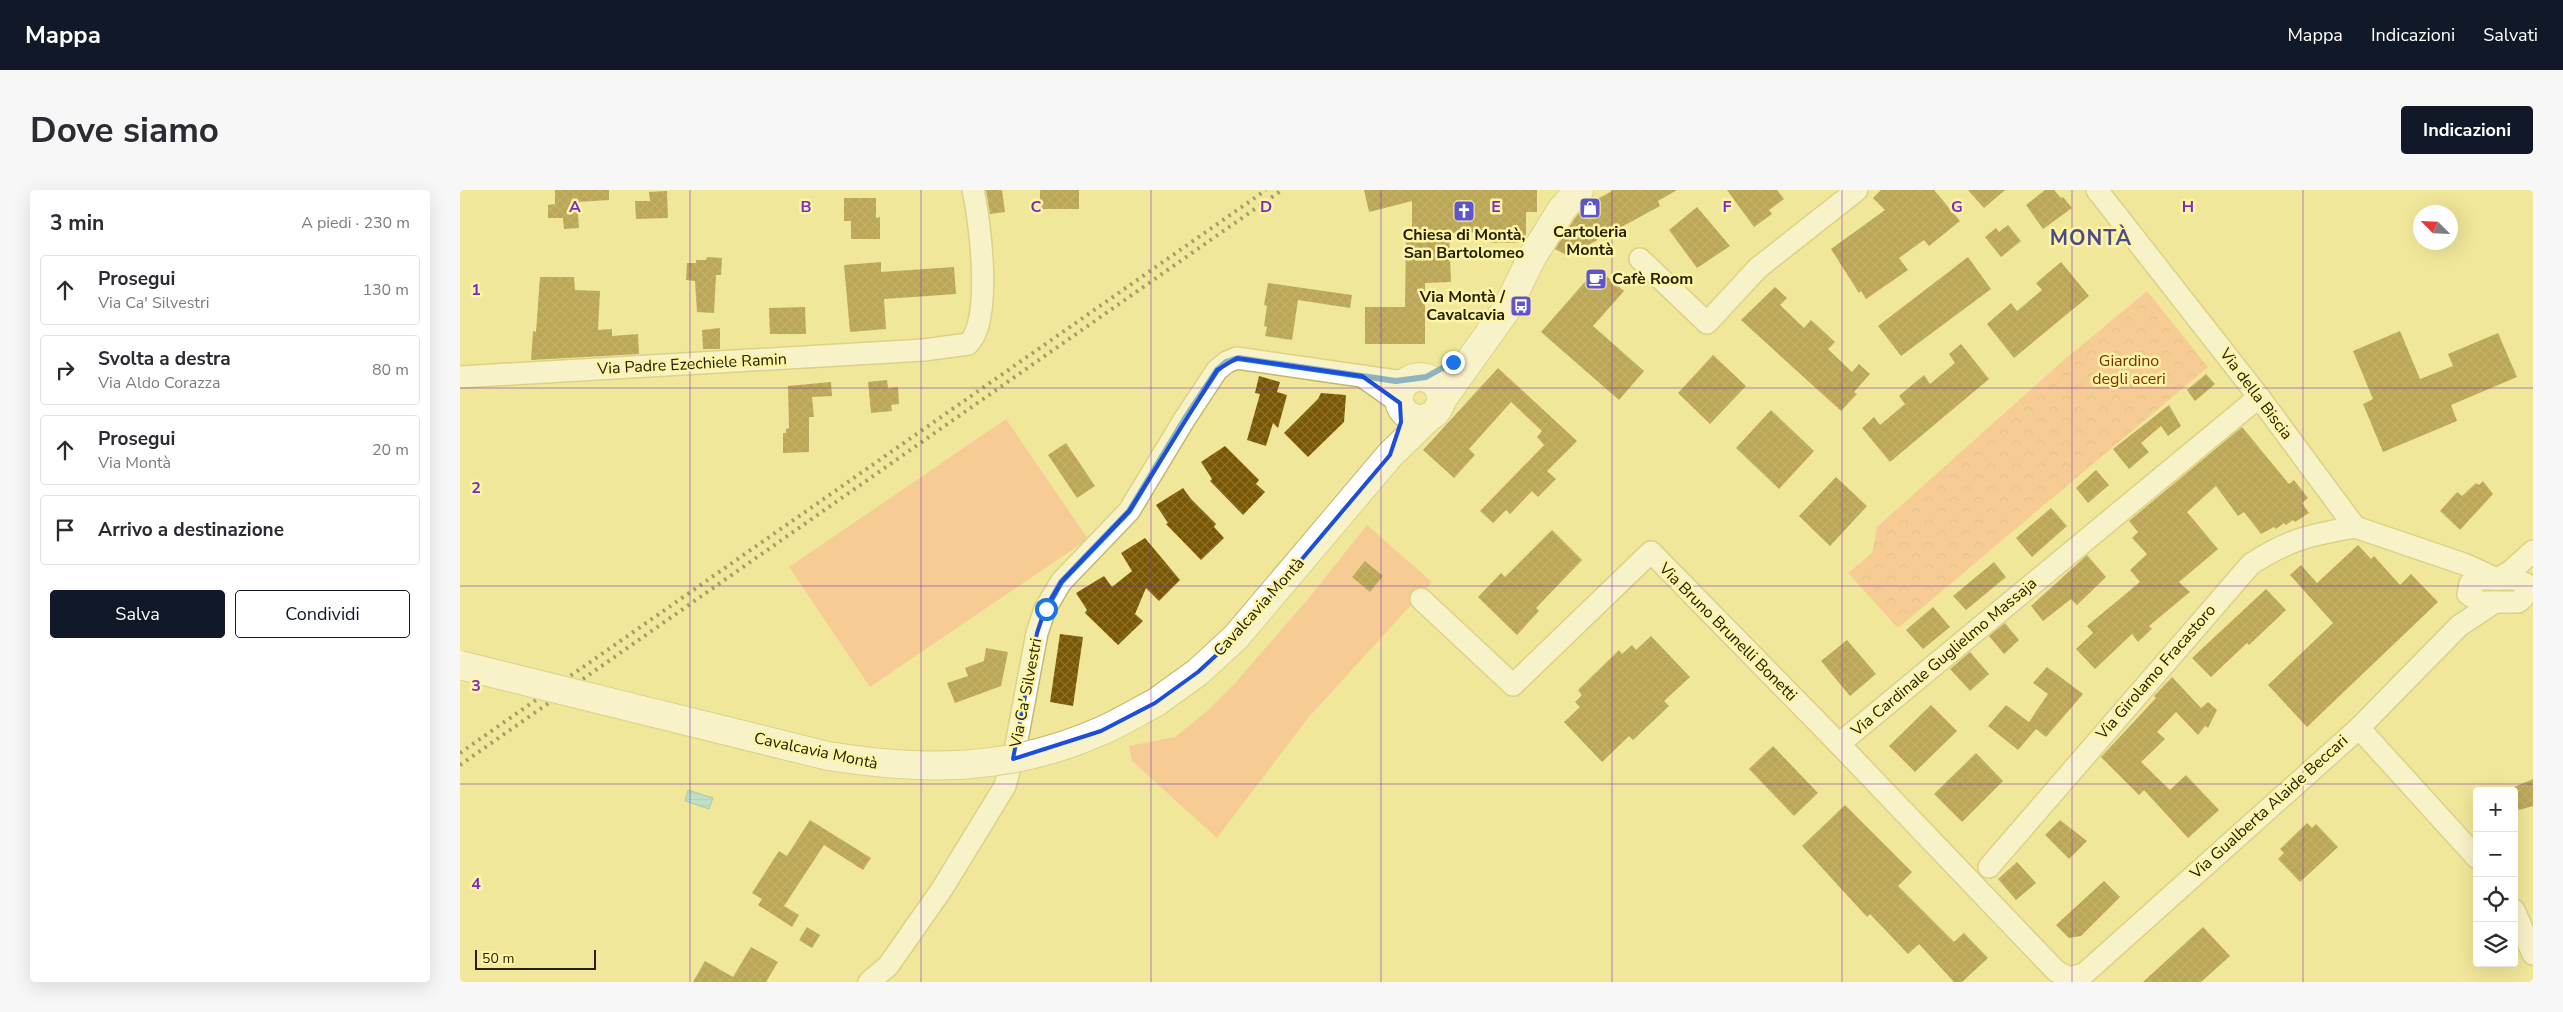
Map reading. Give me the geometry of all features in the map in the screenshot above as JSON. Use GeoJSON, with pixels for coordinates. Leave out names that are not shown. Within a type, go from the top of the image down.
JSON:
{"type":"FeatureCollection","features":[{"type":"Feature","properties":{"kind":"main road","name":"Cavalcavia Montà"},"geometry":{"type":"LineString","coordinates":[[460,665],[828,756],[885,765],[945,766],[997,762],[1032,754],[1101,731],[1155,703],[1198,672],[1236,637],[1390,455],[1418,398],[1443,369],[1490,332],[1506,310],[1532,257],[1557,217],[1579,190]]}},
{"type":"Feature","properties":{"kind":"street","name":"Via Padre Ezechiele Ramin"},"geometry":{"type":"LineString","coordinates":[[460,377],[924,350],[968,344],[978,331],[982,304],[982,243],[973,190]]}},
{"type":"Feature","properties":{"kind":"street"},"geometry":{"type":"LineString","coordinates":[[1640,259],[1707,323],[1758,268],[1857,190]]}},
{"type":"Feature","properties":{"kind":"street","name":"Via della Biscia"},"geometry":{"type":"LineString","coordinates":[[2097,190],[2259,397],[2355,527]]}},
{"type":"Feature","properties":{"kind":"street","name":"Via Ca' Silvestri"},"geometry":{"type":"LineString","coordinates":[[869,982],[888,966],[942,890],[1005,786],[1016,745],[1037,633],[1049,602],[1061,582],[1129,511],[1184,420],[1217,370],[1226,362],[1238,358],[1396,381],[1418,398]]}},
{"type":"Feature","properties":{"kind":"street","name":"Via Cardinale Guglielmo Massaja"},"geometry":{"type":"LineString","coordinates":[[2069,980],[2056,971],[1839,744],[2259,397]]}},
{"type":"Feature","properties":{"kind":"street"},"geometry":{"type":"LineString","coordinates":[[2355,527],[2464,564],[2497,579]]}},
{"type":"Feature","properties":{"kind":"street","name":"Via Girolamo Fracastoro"},"geometry":{"type":"LineString","coordinates":[[1989,867],[2251,564],[2276,547],[2301,537],[2355,527]]}},
{"type":"Feature","properties":{"kind":"street"},"geometry":{"type":"LineString","coordinates":[[2497,579],[2511,572],[2533,551]]}},
{"type":"Feature","properties":{"kind":"street","name":"Via Bruno Brunelli Bonetti"},"geometry":{"type":"LineString","coordinates":[[1421,599],[1513,685],[1651,552],[1839,744]]}},
{"type":"Feature","properties":{"kind":"street"},"geometry":{"type":"LineString","coordinates":[[2442,558],[2458,573],[2468,591],[2480,602],[2495,602],[2528,592],[2515,579],[2474,580],[2468,591]]}},
{"type":"Feature","properties":{"kind":"street","name":"Via Gualberta Alaide Beccari"},"geometry":{"type":"LineString","coordinates":[[2459,626],[2468,591]]}},
{"type":"Feature","properties":{"kind":"street","name":"Via Gualberta Alaide Beccari"},"geometry":{"type":"LineString","coordinates":[[2069,980],[2084,974],[2359,728],[2459,626],[2495,602]]}},
{"type":"Feature","properties":{"kind":"street"},"geometry":{"type":"LineString","coordinates":[[2359,728],[2473,854]]}},
{"type":"Feature","properties":{"kind":"street"},"geometry":{"type":"LineString","coordinates":[[2518,919],[2533,954]]}},
{"type":"Feature","properties":{"kind":"highlighted area"},"geometry":{"type":"Polygon","coordinates":[[[1237,358],[1362,376],[1400,403],[1401,422],[1390,455],[1236,637],[1198,672],[1155,703],[1101,731],[1013,759],[1037,633],[1045,609],[1061,582],[1129,511],[1217,370],[1237,358]]]}},
{"type":"Feature","properties":{"kind":"green space","name":"Giardino degli aceri"},"geometry":{"type":"Polygon","coordinates":[[[2147,291],[2208,367],[1898,628],[1848,573],[1872,553],[1877,527],[2064,360],[2147,291]]]}},
{"type":"Feature","properties":{"kind":"green space"},"geometry":{"type":"Polygon","coordinates":[[[1006,419],[1088,539],[870,687],[789,567],[1006,419]]]}},
{"type":"Feature","properties":{"kind":"green space"},"geometry":{"type":"Polygon","coordinates":[[[1367,525],[1432,582],[1308,718],[1217,838],[1132,761],[1129,746],[1175,737],[1206,712],[1235,683],[1308,599],[1367,525]]]}},
{"type":"Feature","properties":{"kind":"water"},"geometry":{"type":"Polygon","coordinates":[[[688,790],[713,798],[709,809],[685,801],[688,790]]]}},
{"type":"Feature","properties":{"kind":"building"},"geometry":{"type":"Polygon","coordinates":[[[555,190],[609,190],[609,200],[577,202],[579,228],[564,229],[563,218],[548,218],[548,205],[555,204],[555,190]]]}},
{"type":"Feature","properties":{"kind":"building"},"geometry":{"type":"Polygon","coordinates":[[[986,190],[1002,190],[1005,212],[990,214],[986,190]]]}},
{"type":"Feature","properties":{"kind":"building"},"geometry":{"type":"Polygon","coordinates":[[[1040,190],[1079,190],[1079,209],[1040,209],[1040,190]]]}},
{"type":"Feature","properties":{"kind":"building"},"geometry":{"type":"Polygon","coordinates":[[[1364,190],[1537,190],[1537,212],[1526,212],[1526,238],[1519,239],[1519,243],[1491,243],[1491,232],[1449,233],[1451,282],[1425,283],[1425,344],[1365,344],[1365,307],[1405,307],[1406,240],[1412,240],[1412,201],[1369,212],[1364,190]]]}},
{"type":"Feature","properties":{"kind":"building"},"geometry":{"type":"Polygon","coordinates":[[[1614,190],[1677,190],[1658,201],[1660,206],[1568,256],[1555,249],[1575,218],[1586,205],[1614,190]]]}},
{"type":"Feature","properties":{"kind":"building"},"geometry":{"type":"Polygon","coordinates":[[[1727,190],[1777,190],[1784,199],[1769,210],[1772,214],[1754,227],[1727,190]]]}},
{"type":"Feature","properties":{"kind":"building"},"geometry":{"type":"Polygon","coordinates":[[[1881,190],[1934,190],[1960,221],[1929,246],[1924,240],[1899,258],[1908,270],[1866,299],[1861,291],[1859,293],[1831,249],[1885,210],[1873,198],[1881,190]]]}},
{"type":"Feature","properties":{"kind":"building"},"geometry":{"type":"Polygon","coordinates":[[[1968,190],[2005,190],[1984,208],[1968,190]]]}},
{"type":"Feature","properties":{"kind":"building"},"geometry":{"type":"Polygon","coordinates":[[[2045,190],[2054,190],[2072,208],[2043,229],[2026,205],[2045,190]]]}},
{"type":"Feature","properties":{"kind":"building"},"geometry":{"type":"Polygon","coordinates":[[[667,191],[668,218],[636,219],[635,201],[650,201],[649,192],[667,191]]]}},
{"type":"Feature","properties":{"kind":"building"},"geometry":{"type":"Polygon","coordinates":[[[844,198],[876,198],[876,218],[880,217],[880,239],[851,239],[851,221],[844,221],[844,198]]]}},
{"type":"Feature","properties":{"kind":"building"},"geometry":{"type":"Polygon","coordinates":[[[1697,207],[1730,246],[1697,268],[1669,230],[1697,207]]]}},
{"type":"Feature","properties":{"kind":"building"},"geometry":{"type":"Polygon","coordinates":[[[2008,225],[2021,241],[2001,257],[1985,237],[1996,228],[1999,232],[2008,225]]]}},
{"type":"Feature","properties":{"kind":"building"},"geometry":{"type":"Polygon","coordinates":[[[707,257],[722,258],[721,275],[716,275],[714,313],[697,312],[695,281],[686,280],[687,263],[696,263],[696,260],[706,260],[707,257]]]}},
{"type":"Feature","properties":{"kind":"building"},"geometry":{"type":"Polygon","coordinates":[[[1968,257],[1991,289],[1901,356],[1878,326],[1968,257]]]}},
{"type":"Feature","properties":{"kind":"building"},"geometry":{"type":"Polygon","coordinates":[[[881,262],[881,272],[954,267],[956,294],[884,299],[886,329],[850,332],[844,265],[881,262]]]}},
{"type":"Feature","properties":{"kind":"building"},"geometry":{"type":"Polygon","coordinates":[[[2061,262],[2089,296],[2014,358],[1987,324],[2011,303],[2017,311],[2042,290],[2036,283],[2061,262]]]}},
{"type":"Feature","properties":{"kind":"building"},"geometry":{"type":"Polygon","coordinates":[[[1597,268],[1624,291],[1593,326],[1644,371],[1619,400],[1541,332],[1597,268]]]}},
{"type":"Feature","properties":{"kind":"building"},"geometry":{"type":"Polygon","coordinates":[[[540,277],[574,277],[575,290],[600,291],[598,330],[612,329],[612,336],[638,334],[639,354],[531,360],[533,331],[536,332],[540,277]]]}},
{"type":"Feature","properties":{"kind":"building"},"geometry":{"type":"Polygon","coordinates":[[[1268,283],[1352,295],[1350,308],[1298,300],[1292,340],[1265,336],[1267,327],[1264,326],[1267,306],[1264,305],[1268,283]]]}},
{"type":"Feature","properties":{"kind":"building"},"geometry":{"type":"Polygon","coordinates":[[[1775,287],[1787,298],[1780,305],[1804,328],[1811,320],[1835,342],[1828,349],[1852,372],[1859,364],[1870,374],[1854,392],[1857,394],[1841,411],[1741,320],[1775,287]]]}},
{"type":"Feature","properties":{"kind":"building"},"geometry":{"type":"Polygon","coordinates":[[[805,307],[806,334],[770,334],[769,308],[805,307]]]}},
{"type":"Feature","properties":{"kind":"building"},"geometry":{"type":"Polygon","coordinates":[[[720,328],[720,349],[703,349],[702,330],[720,328]]]}},
{"type":"Feature","properties":{"kind":"building"},"geometry":{"type":"Polygon","coordinates":[[[2400,331],[2420,379],[2453,366],[2448,354],[2498,333],[2517,377],[2451,405],[2457,421],[2383,452],[2363,404],[2373,399],[2353,351],[2400,331]]]}},
{"type":"Feature","properties":{"kind":"building"},"geometry":{"type":"Polygon","coordinates":[[[1961,344],[1989,379],[1890,462],[1862,428],[1874,417],[1880,425],[1905,404],[1899,396],[1924,375],[1930,384],[1955,363],[1949,354],[1961,344]]]}},
{"type":"Feature","properties":{"kind":"building"},"geometry":{"type":"Polygon","coordinates":[[[1713,355],[1746,386],[1710,424],[1678,393],[1713,355]]]}},
{"type":"Feature","properties":{"kind":"building"},"geometry":{"type":"Polygon","coordinates":[[[1498,368],[1577,441],[1547,471],[1556,479],[1538,497],[1532,491],[1510,514],[1506,510],[1493,523],[1480,511],[1544,445],[1537,437],[1542,431],[1511,402],[1469,449],[1475,455],[1454,478],[1423,450],[1498,368]]]}},
{"type":"Feature","properties":{"kind":"building"},"geometry":{"type":"Polygon","coordinates":[[[2206,374],[2215,384],[2195,401],[2187,390],[2206,374]]]}},
{"type":"Feature","properties":{"kind":"building"},"geometry":{"type":"Polygon","coordinates":[[[1259,376],[1280,382],[1277,392],[1287,395],[1278,428],[1273,423],[1266,446],[1247,440],[1260,394],[1255,393],[1259,376]]]}},
{"type":"Feature","properties":{"kind":"building"},"geometry":{"type":"Polygon","coordinates":[[[887,380],[888,388],[898,387],[899,404],[891,405],[892,411],[871,413],[868,382],[887,380]]]}},
{"type":"Feature","properties":{"kind":"building"},"geometry":{"type":"Polygon","coordinates":[[[831,382],[832,396],[812,397],[814,417],[809,417],[809,452],[783,453],[783,433],[786,433],[786,429],[789,428],[788,386],[831,382]]]}},
{"type":"Feature","properties":{"kind":"building"},"geometry":{"type":"Polygon","coordinates":[[[1321,393],[1346,395],[1344,422],[1308,457],[1284,433],[1318,399],[1321,393]]]}},
{"type":"Feature","properties":{"kind":"building"},"geometry":{"type":"Polygon","coordinates":[[[2169,405],[2181,426],[2168,436],[2161,426],[2141,443],[2149,452],[2129,469],[2113,449],[2169,405]]]}},
{"type":"Feature","properties":{"kind":"building"},"geometry":{"type":"Polygon","coordinates":[[[1771,410],[1814,451],[1779,489],[1736,448],[1771,410]]]}},
{"type":"Feature","properties":{"kind":"building"},"geometry":{"type":"Polygon","coordinates":[[[2242,427],[2289,484],[2294,480],[2308,498],[2302,503],[2309,513],[2295,522],[2293,520],[2286,525],[2284,523],[2276,529],[2274,527],[2261,534],[2244,512],[2238,516],[2216,486],[2187,512],[2218,549],[2179,582],[2190,592],[2149,626],[2152,629],[2138,642],[2132,634],[2095,669],[2076,649],[2093,633],[2087,626],[2140,582],[2130,570],[2147,554],[2132,538],[2138,532],[2129,521],[2242,427]]]}},
{"type":"Feature","properties":{"kind":"building"},"geometry":{"type":"Polygon","coordinates":[[[1066,443],[1095,486],[1077,498],[1048,455],[1066,443]]]}},
{"type":"Feature","properties":{"kind":"building"},"geometry":{"type":"Polygon","coordinates":[[[1225,446],[1259,480],[1256,484],[1265,492],[1243,515],[1210,481],[1212,479],[1201,462],[1225,446]]]}},
{"type":"Feature","properties":{"kind":"building"},"geometry":{"type":"Polygon","coordinates":[[[2096,470],[2109,485],[2088,503],[2076,488],[2096,470]]]}},
{"type":"Feature","properties":{"kind":"building"},"geometry":{"type":"Polygon","coordinates":[[[1836,477],[1867,506],[1830,546],[1799,516],[1836,477]]]}},
{"type":"Feature","properties":{"kind":"building"},"geometry":{"type":"Polygon","coordinates":[[[2483,481],[2493,494],[2460,530],[2440,511],[2457,492],[2462,496],[2476,483],[2479,485],[2483,481]]]}},
{"type":"Feature","properties":{"kind":"building"},"geometry":{"type":"Polygon","coordinates":[[[1183,488],[1191,499],[1216,524],[1214,527],[1224,538],[1201,560],[1166,524],[1168,523],[1156,505],[1183,488]]]}},
{"type":"Feature","properties":{"kind":"building"},"geometry":{"type":"Polygon","coordinates":[[[2051,508],[2067,526],[2032,557],[2016,538],[2051,508]]]}},
{"type":"Feature","properties":{"kind":"building"},"geometry":{"type":"Polygon","coordinates":[[[1552,530],[1582,560],[1536,608],[1539,611],[1517,635],[1478,597],[1501,573],[1505,577],[1552,530]]]}},
{"type":"Feature","properties":{"kind":"building"},"geometry":{"type":"Polygon","coordinates":[[[1145,538],[1180,580],[1159,601],[1146,588],[1135,614],[1143,621],[1118,645],[1085,613],[1087,610],[1076,593],[1104,576],[1112,587],[1132,571],[1121,553],[1145,538]]]}},
{"type":"Feature","properties":{"kind":"building"},"geometry":{"type":"Polygon","coordinates":[[[2358,545],[2371,559],[2374,556],[2400,585],[2411,574],[2438,602],[2307,727],[2268,685],[2333,623],[2290,575],[2301,565],[2317,583],[2358,545]]]}},
{"type":"Feature","properties":{"kind":"building"},"geometry":{"type":"Polygon","coordinates":[[[2087,555],[2106,577],[2077,605],[2071,599],[2043,621],[2031,606],[2087,555]]]}},
{"type":"Feature","properties":{"kind":"building"},"geometry":{"type":"Polygon","coordinates":[[[1365,561],[1383,576],[1370,592],[1352,577],[1365,561]]]}},
{"type":"Feature","properties":{"kind":"building"},"geometry":{"type":"Polygon","coordinates":[[[1994,562],[2006,577],[1966,610],[1953,596],[1994,562]]]}},
{"type":"Feature","properties":{"kind":"building"},"geometry":{"type":"Polygon","coordinates":[[[2266,589],[2286,610],[2211,677],[2192,658],[2266,589]]]}},
{"type":"Feature","properties":{"kind":"building"},"geometry":{"type":"Polygon","coordinates":[[[1933,607],[1950,627],[1923,649],[1906,630],[1933,607]]]}},
{"type":"Feature","properties":{"kind":"building"},"geometry":{"type":"Polygon","coordinates":[[[2005,623],[2019,640],[2004,654],[1989,636],[2005,623]]]}},
{"type":"Feature","properties":{"kind":"building"},"geometry":{"type":"Polygon","coordinates":[[[1060,634],[1083,637],[1073,706],[1050,702],[1060,634]]]}},
{"type":"Feature","properties":{"kind":"building"},"geometry":{"type":"Polygon","coordinates":[[[1651,636],[1690,677],[1664,701],[1669,706],[1633,740],[1629,736],[1602,762],[1564,722],[1580,707],[1575,702],[1582,695],[1578,690],[1619,650],[1622,654],[1632,645],[1636,650],[1651,636]]]}},
{"type":"Feature","properties":{"kind":"building"},"geometry":{"type":"Polygon","coordinates":[[[1847,640],[1876,674],[1850,696],[1821,661],[1847,640]]]}},
{"type":"Feature","properties":{"kind":"building"},"geometry":{"type":"Polygon","coordinates":[[[986,648],[1008,652],[1001,686],[955,703],[947,683],[968,676],[965,668],[984,661],[986,648]]]}},
{"type":"Feature","properties":{"kind":"building"},"geometry":{"type":"Polygon","coordinates":[[[1970,652],[1989,674],[1970,691],[1950,669],[1970,652]]]}},
{"type":"Feature","properties":{"kind":"building"},"geometry":{"type":"Polygon","coordinates":[[[2047,667],[2083,694],[2046,737],[2036,729],[2018,750],[1988,726],[2006,705],[2029,722],[2048,694],[2033,683],[2047,667]]]}},
{"type":"Feature","properties":{"kind":"building"},"geometry":{"type":"Polygon","coordinates":[[[2172,677],[2201,708],[2208,702],[2217,710],[2208,728],[2205,726],[2198,735],[2176,712],[2157,732],[2165,739],[2141,762],[2170,790],[2186,775],[2219,810],[2188,838],[2144,790],[2139,795],[2101,757],[2156,698],[2154,696],[2172,677]]]}},
{"type":"Feature","properties":{"kind":"building"},"geometry":{"type":"Polygon","coordinates":[[[1931,705],[1957,731],[1915,772],[1889,746],[1931,705]]]}},
{"type":"Feature","properties":{"kind":"building"},"geometry":{"type":"Polygon","coordinates":[[[1773,746],[1818,793],[1794,816],[1749,769],[1773,746]]]}},
{"type":"Feature","properties":{"kind":"building"},"geometry":{"type":"Polygon","coordinates":[[[1976,753],[2003,781],[1962,822],[1934,794],[1976,753]]]}},
{"type":"Feature","properties":{"kind":"building"},"geometry":{"type":"Polygon","coordinates":[[[2533,779],[2533,806],[2519,810],[2518,787],[2514,787],[2533,779]]]}},
{"type":"Feature","properties":{"kind":"building"},"geometry":{"type":"Polygon","coordinates":[[[1845,805],[1912,872],[1898,886],[1954,942],[1964,933],[1988,958],[1962,982],[1954,982],[1919,944],[1908,954],[1870,914],[1867,917],[1802,846],[1845,805]]]}},
{"type":"Feature","properties":{"kind":"building"},"geometry":{"type":"Polygon","coordinates":[[[810,820],[871,858],[863,870],[824,845],[784,906],[799,915],[792,927],[758,905],[762,899],[752,893],[779,851],[787,856],[810,820]]]}},
{"type":"Feature","properties":{"kind":"building"},"geometry":{"type":"Polygon","coordinates":[[[2060,820],[2087,841],[2069,859],[2045,835],[2060,820]]]}},
{"type":"Feature","properties":{"kind":"building"},"geometry":{"type":"Polygon","coordinates":[[[2307,823],[2312,828],[2316,824],[2338,847],[2300,882],[2278,859],[2284,853],[2280,849],[2307,823]]]}},
{"type":"Feature","properties":{"kind":"building"},"geometry":{"type":"Polygon","coordinates":[[[2017,862],[2036,883],[2016,900],[1998,879],[2017,862]]]}},
{"type":"Feature","properties":{"kind":"building"},"geometry":{"type":"Polygon","coordinates":[[[2104,881],[2120,897],[2081,936],[2069,938],[2056,925],[2104,881]]]}},
{"type":"Feature","properties":{"kind":"building"},"geometry":{"type":"Polygon","coordinates":[[[807,927],[820,935],[812,948],[799,940],[807,927]]]}},
{"type":"Feature","properties":{"kind":"building"},"geometry":{"type":"Polygon","coordinates":[[[2203,927],[2230,956],[2201,982],[2143,982],[2203,927]]]}},
{"type":"Feature","properties":{"kind":"building"},"geometry":{"type":"Polygon","coordinates":[[[751,947],[778,962],[766,982],[693,982],[705,961],[733,977],[751,947]]]}},
{"type":"Feature","properties":{"kind":"railway"},"geometry":{"type":"LineString","coordinates":[[460,753],[1266,190]]}},
{"type":"Feature","properties":{"kind":"railway"},"geometry":{"type":"LineString","coordinates":[[460,765],[1282,190]]}},
{"type":"Feature","properties":{"kind":"place","name":"Cartoleria Montà"},"geometry":{"type":"Point","coordinates":[1590,208]}},
{"type":"Feature","properties":{"kind":"place","name":"Chiesa di Montà, San Bartolomeo"},"geometry":{"type":"Point","coordinates":[1464,211]}},
{"type":"Feature","properties":{"kind":"place","name":"Cafè Room"},"geometry":{"type":"Point","coordinates":[1596,279]}},
{"type":"Feature","properties":{"kind":"place","name":"Via Montà / Cavalcavia"},"geometry":{"type":"Point","coordinates":[1521,306]}},
{"type":"Feature","properties":{"kind":"district","name":"MONTÀ"},"geometry":{"type":"Point","coordinates":[2091,238]}},
{"type":"Feature","properties":{"kind":"route"},"geometry":{"type":"LineString","coordinates":[[1046,609],[1061,582],[1129,511],[1184,420],[1217,370],[1226,362],[1238,358],[1313,367],[1396,381],[1409,380],[1420,376],[1426,377],[1453,362]]}}]}
